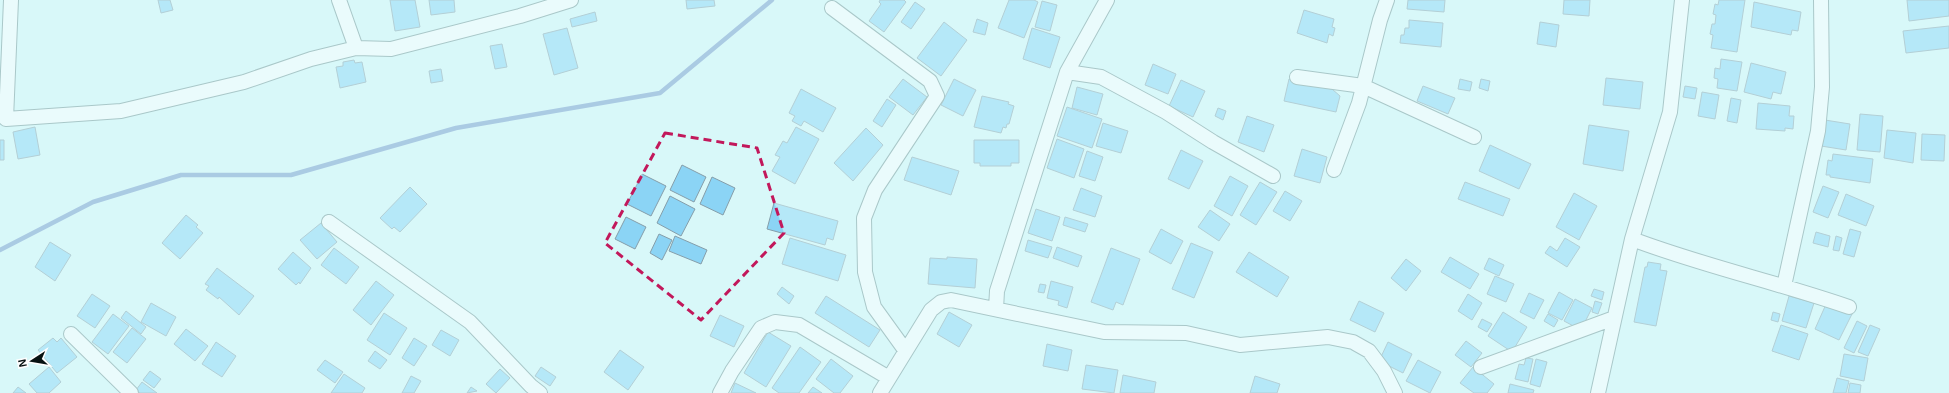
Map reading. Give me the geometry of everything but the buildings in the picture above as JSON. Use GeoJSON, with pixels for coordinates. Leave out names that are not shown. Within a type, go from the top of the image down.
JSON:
{"type":"FeatureCollection","features":[{"type":"Feature","properties":{"kind":"street"},"geometry":{"type":"LineString","coordinates":[[11,0],[6,119],[121,111],[244,82],[311,60],[356,48],[391,49],[520,16],[571,0]]}},
{"type":"Feature","properties":{"kind":"street"},"geometry":{"type":"LineString","coordinates":[[339,0],[356,48]]}},
{"type":"Feature","properties":{"kind":"street"},"geometry":{"type":"LineString","coordinates":[[996,309],[997,291],[1067,72],[1107,0]]}},
{"type":"Feature","properties":{"kind":"street"},"geometry":{"type":"LineString","coordinates":[[1334,170],[1359,103],[1380,20],[1387,0]]}},
{"type":"Feature","properties":{"kind":"street"},"geometry":{"type":"LineString","coordinates":[[1598,393],[1632,239],[1670,112],[1682,0]]}},
{"type":"Feature","properties":{"kind":"street"},"geometry":{"type":"LineString","coordinates":[[1784,286],[1818,131],[1822,87],[1821,0]]}},
{"type":"Feature","properties":{"kind":"street"},"geometry":{"type":"LineString","coordinates":[[832,8],[930,81],[937,96],[875,190],[864,218],[865,272],[874,307],[905,350]]}},
{"type":"Feature","properties":{"kind":"street"},"geometry":{"type":"LineString","coordinates":[[1067,72],[1101,77],[1166,112],[1213,142],[1273,176]]}},
{"type":"Feature","properties":{"kind":"street"},"geometry":{"type":"LineString","coordinates":[[1297,77],[1363,86],[1474,137]]}},
{"type":"Feature","properties":{"kind":"street"},"geometry":{"type":"LineString","coordinates":[[329,222],[470,322],[531,386],[540,393]]}},
{"type":"Feature","properties":{"kind":"street"},"geometry":{"type":"LineString","coordinates":[[1632,239],[1672,254],[1784,286],[1849,307]]}},
{"type":"Feature","properties":{"kind":"street"},"geometry":{"type":"LineString","coordinates":[[880,393],[905,350],[931,310],[941,302],[951,300],[1104,332],[1186,333],[1240,345],[1328,336],[1353,342],[1369,351],[1384,371],[1396,393]]}},
{"type":"Feature","properties":{"kind":"street"},"geometry":{"type":"LineString","coordinates":[[1482,367],[1614,318]]}},
{"type":"Feature","properties":{"kind":"street"},"geometry":{"type":"LineString","coordinates":[[720,393],[732,371],[760,328],[775,322],[799,325],[889,378]]}},
{"type":"Feature","properties":{"kind":"street"},"geometry":{"type":"LineString","coordinates":[[71,334],[131,393]]}},
{"type":"Feature","properties":{"kind":"highlighted area"},"geometry":{"type":"Polygon","coordinates":[[[665,133],[757,148],[784,233],[701,320],[605,243],[665,133]]]}},
{"type":"Feature","properties":{"kind":"waterway"},"geometry":{"type":"LineString","coordinates":[[0,250],[93,202],[181,175],[291,175],[456,128],[660,93],[772,0]]}}]}
